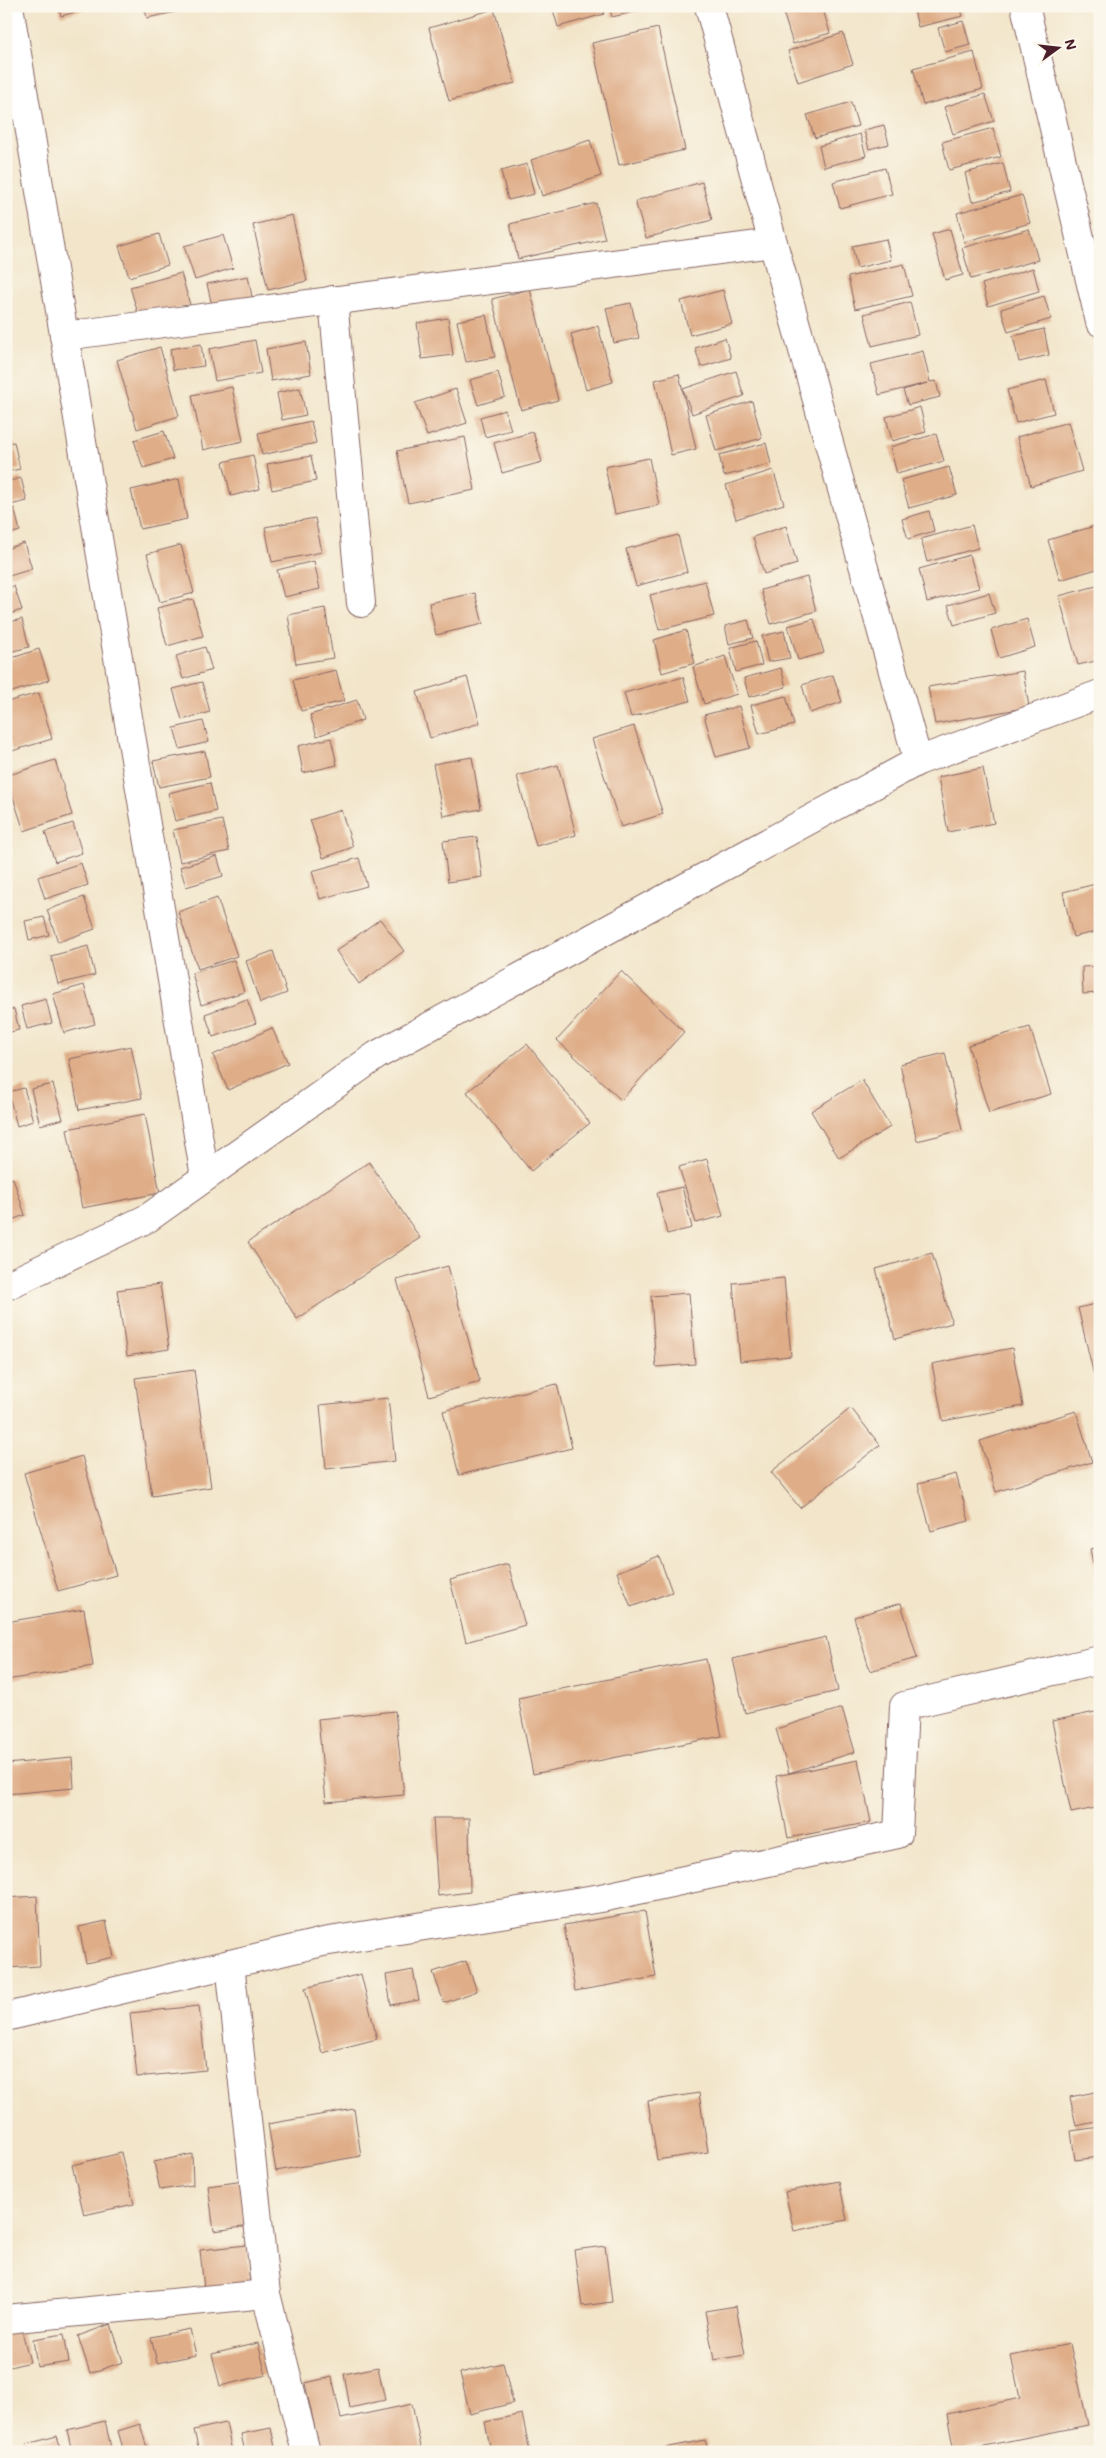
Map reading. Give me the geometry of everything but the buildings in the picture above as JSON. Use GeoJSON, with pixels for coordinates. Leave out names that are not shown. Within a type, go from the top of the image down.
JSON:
{"type":"FeatureCollection","features":[{"type":"Feature","properties":{"kind":"street"},"geometry":{"type":"LineString","coordinates":[[9,6],[205,1177]]}},
{"type":"Feature","properties":{"kind":"street"},"geometry":{"type":"LineString","coordinates":[[709,6],[773,243],[918,761]]}},
{"type":"Feature","properties":{"kind":"street"},"geometry":{"type":"LineString","coordinates":[[1025,6],[1100,322]]}},
{"type":"Feature","properties":{"kind":"street"},"geometry":{"type":"LineString","coordinates":[[64,336],[773,243]]}},
{"type":"Feature","properties":{"kind":"street"},"geometry":{"type":"LineString","coordinates":[[333,300],[361,603]]}},
{"type":"Feature","properties":{"kind":"street"},"geometry":{"type":"LineString","coordinates":[[6,1286],[148,1218],[377,1054],[918,761],[1100,694]]}},
{"type":"Feature","properties":{"kind":"street"},"geometry":{"type":"LineString","coordinates":[[6,2017],[323,1942],[601,1898],[898,1834],[904,1706],[1100,1660]]}},
{"type":"Feature","properties":{"kind":"street"},"geometry":{"type":"LineString","coordinates":[[230,1964],[266,2294],[306,2452]]}},
{"type":"Feature","properties":{"kind":"street"},"geometry":{"type":"LineString","coordinates":[[6,2319],[266,2294]]}}]}
